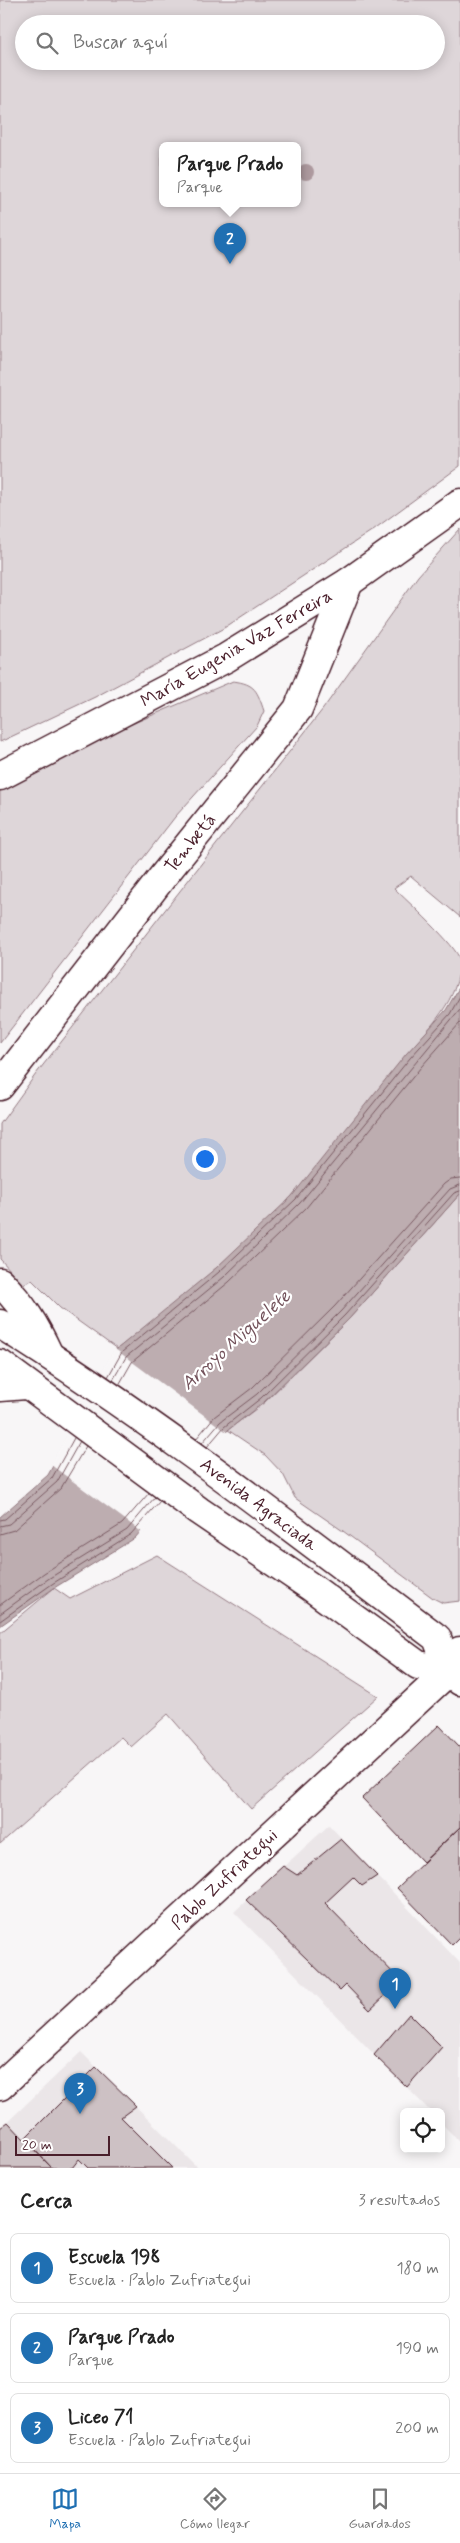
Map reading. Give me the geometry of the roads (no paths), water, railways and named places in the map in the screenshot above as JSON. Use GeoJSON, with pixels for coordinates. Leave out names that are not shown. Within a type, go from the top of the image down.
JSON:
{"type":"FeatureCollection","features":[{"type":"Feature","properties":{"kind":"street","name":"María Eugenia Vaz Ferreira"},"geometry":{"type":"LineString","coordinates":[[0,776],[226,658],[349,582],[460,503]]}},
{"type":"Feature","properties":{"kind":"street","name":"Tembetá"},"geometry":{"type":"LineString","coordinates":[[0,1086],[164,875],[298,709],[349,582]]}},
{"type":"Feature","properties":{"kind":"street","name":"Avenida Agraciada"},"geometry":{"type":"LineString","coordinates":[[0,1282],[20,1302],[32,1320],[49,1354]]}},
{"type":"Feature","properties":{"kind":"street","name":"Avenida Agraciada"},"geometry":{"type":"LineString","coordinates":[[0,1324],[49,1354],[224,1477],[436,1638],[457,1668]]}},
{"type":"Feature","properties":{"kind":"street","name":"Avenida Agraciada"},"geometry":{"type":"LineString","coordinates":[[0,1364],[13,1386],[311,1587],[418,1665],[457,1668]]}},
{"type":"Feature","properties":{"kind":"street","name":"Pablo Zufriategui"},"geometry":{"type":"LineString","coordinates":[[0,2086],[457,1668]]}},
{"type":"Feature","properties":{"kind":"water","name":"Arroyo Miguelete"},"geometry":{"type":"Polygon","coordinates":[[[460,986],[460,1194],[349,1319],[264,1402],[228,1430],[135,1538],[54,1588],[0,1626],[0,1517],[48,1475],[117,1349],[216,1268],[292,1196],[406,1054],[446,1010],[460,986]]]}},
{"type":"Feature","properties":{"kind":"place","name":"Parque Prado"},"geometry":{"type":"Point","coordinates":[230,264]}},
{"type":"Feature","properties":{"kind":"place","name":"Escuela 198"},"geometry":{"type":"Point","coordinates":[395,2009]}},
{"type":"Feature","properties":{"kind":"place","name":"Liceo 71"},"geometry":{"type":"Point","coordinates":[80,2114]}}]}
